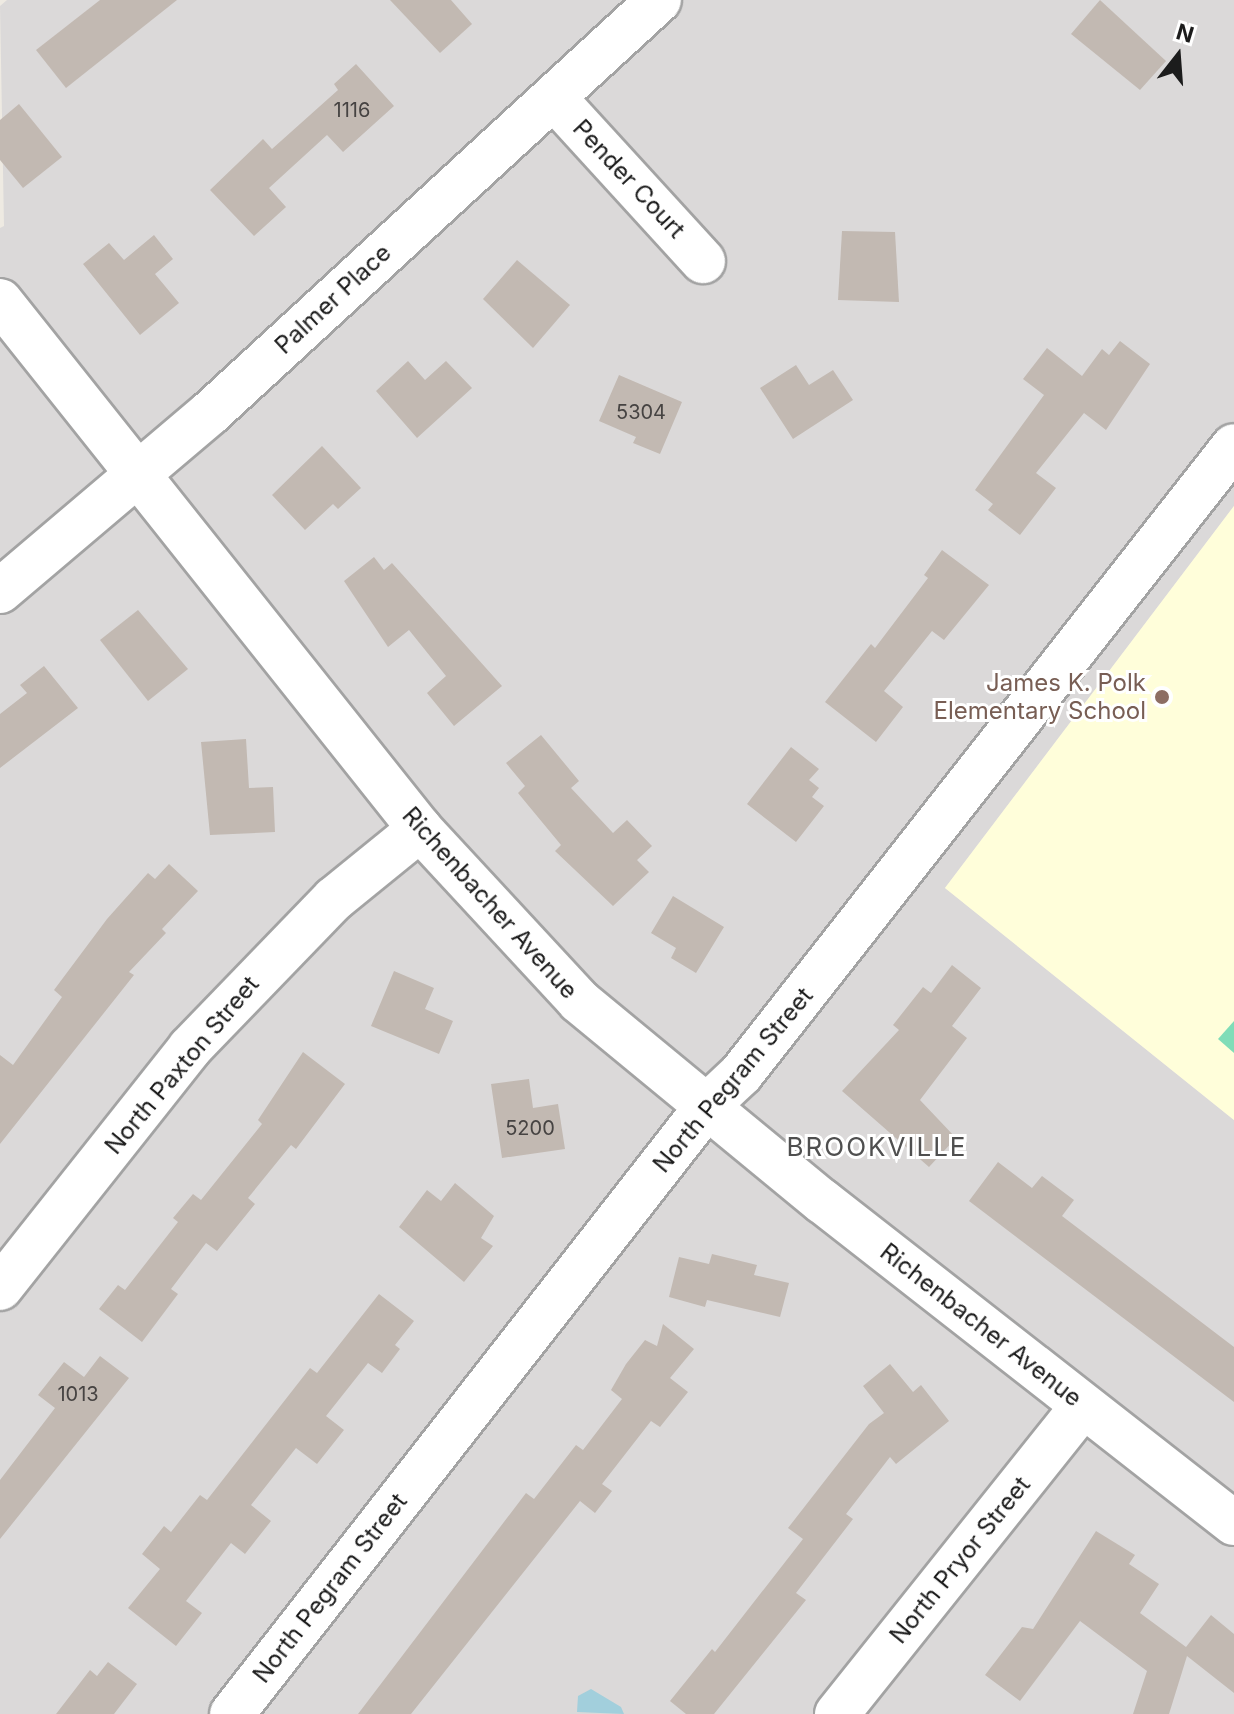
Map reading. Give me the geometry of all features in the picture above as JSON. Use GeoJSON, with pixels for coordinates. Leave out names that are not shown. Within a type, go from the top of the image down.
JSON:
{"type":"FeatureCollection","features":[{"type":"Feature","properties":{"kind":"street","name":"Palmer Place"},"geometry":{"type":"LineString","coordinates":[[0,591],[139,474],[659,0]]}},
{"type":"Feature","properties":{"kind":"street","name":"Pender Court"},"geometry":{"type":"LineString","coordinates":[[554,98],[703,261]]}},
{"type":"Feature","properties":{"kind":"street","name":"Richenbacher Avenue"},"geometry":{"type":"LineString","coordinates":[[0,301],[420,829],[579,1001],[1083,1406],[1234,1523]]}},
{"type":"Feature","properties":{"kind":"street","name":"North Pegram Street"},"geometry":{"type":"LineString","coordinates":[[232,1714],[708,1105],[741,1074],[1234,446]]}},
{"type":"Feature","properties":{"kind":"street","name":"North Paxton Street"},"geometry":{"type":"LineString","coordinates":[[0,1288],[190,1048],[334,899],[420,829]]}},
{"type":"Feature","properties":{"kind":"street","name":"North Pryor Street"},"geometry":{"type":"LineString","coordinates":[[837,1714],[1083,1406]]}},
{"type":"Feature","properties":{"kind":"shaded area"},"geometry":{"type":"Polygon","coordinates":[[[7,0],[1234,0],[1234,506],[945,888],[1234,1120],[1234,1714],[0,1714],[0,228],[4,226],[0,6],[7,0]]]}},
{"type":"Feature","properties":{"kind":"shaded area","name":"James K. Polk Elementary School"},"geometry":{"type":"Polygon","coordinates":[[[1234,506],[1234,1120],[945,888],[1234,506]]]}},
{"type":"Feature","properties":{"kind":"green space"},"geometry":{"type":"Polygon","coordinates":[[[1234,1021],[1234,1053],[1218,1039],[1234,1021]]]}},
{"type":"Feature","properties":{"kind":"water"},"geometry":{"type":"Polygon","coordinates":[[[591,1689],[621,1707],[624,1714],[577,1712],[578,1696],[591,1689]]]}},
{"type":"Feature","properties":{"kind":"building"},"geometry":{"type":"Polygon","coordinates":[[[100,0],[177,0],[66,88],[36,50],[100,0]]]}},
{"type":"Feature","properties":{"kind":"building"},"geometry":{"type":"Polygon","coordinates":[[[390,0],[451,0],[472,24],[440,53],[390,0]]]}},
{"type":"Feature","properties":{"kind":"building"},"geometry":{"type":"Polygon","coordinates":[[[1100,0],[1166,61],[1140,90],[1071,34],[1100,0]]]}},
{"type":"Feature","properties":{"kind":"building"},"geometry":{"type":"Polygon","coordinates":[[[356,64],[394,106],[343,152],[327,135],[269,188],[286,207],[254,236],[210,190],[263,139],[272,149],[338,90],[334,84],[356,64]]]}},
{"type":"Feature","properties":{"kind":"building"},"geometry":{"type":"Polygon","coordinates":[[[19,104],[62,157],[23,188],[0,160],[0,120],[19,104]]]}},
{"type":"Feature","properties":{"kind":"building"},"geometry":{"type":"Polygon","coordinates":[[[842,231],[895,232],[899,302],[838,300],[842,231]]]}},
{"type":"Feature","properties":{"kind":"building"},"geometry":{"type":"Polygon","coordinates":[[[154,235],[173,259],[155,274],[179,303],[140,335],[83,264],[109,243],[124,260],[154,235]]]}},
{"type":"Feature","properties":{"kind":"building"},"geometry":{"type":"Polygon","coordinates":[[[517,260],[570,305],[533,348],[483,299],[517,260]]]}},
{"type":"Feature","properties":{"kind":"building"},"geometry":{"type":"Polygon","coordinates":[[[1120,341],[1150,364],[1106,430],[1084,413],[1036,473],[1056,488],[1020,535],[988,510],[993,504],[975,490],[1044,395],[1023,379],[1047,348],[1082,376],[1102,349],[1109,355],[1120,341]]]}},
{"type":"Feature","properties":{"kind":"building"},"geometry":{"type":"Polygon","coordinates":[[[408,361],[425,380],[446,361],[472,388],[417,438],[376,391],[408,361]]]}},
{"type":"Feature","properties":{"kind":"building"},"geometry":{"type":"Polygon","coordinates":[[[796,365],[809,385],[833,370],[853,400],[793,439],[760,388],[796,365]]]}},
{"type":"Feature","properties":{"kind":"building"},"geometry":{"type":"Polygon","coordinates":[[[619,375],[682,402],[660,454],[633,443],[636,437],[599,421],[619,375]]]}},
{"type":"Feature","properties":{"kind":"building"},"geometry":{"type":"Polygon","coordinates":[[[322,446],[361,488],[338,509],[333,504],[305,530],[272,495],[322,446]]]}},
{"type":"Feature","properties":{"kind":"building"},"geometry":{"type":"Polygon","coordinates":[[[942,550],[989,585],[944,640],[932,631],[884,691],[903,707],[876,742],[825,702],[871,644],[875,648],[928,578],[924,575],[942,550]]]}},
{"type":"Feature","properties":{"kind":"building"},"geometry":{"type":"Polygon","coordinates":[[[374,557],[384,570],[392,563],[502,686],[454,726],[427,693],[446,676],[409,630],[388,647],[344,581],[374,557]]]}},
{"type":"Feature","properties":{"kind":"building"},"geometry":{"type":"Polygon","coordinates":[[[138,610],[188,669],[148,701],[100,640],[138,610]]]}},
{"type":"Feature","properties":{"kind":"building"},"geometry":{"type":"Polygon","coordinates":[[[44,666],[78,708],[0,768],[0,714],[27,693],[20,685],[44,666]]]}},
{"type":"Feature","properties":{"kind":"building"},"geometry":{"type":"Polygon","coordinates":[[[541,735],[579,781],[571,788],[613,833],[627,820],[652,846],[637,860],[649,872],[613,906],[555,851],[561,845],[518,793],[525,786],[506,763],[541,735]]]}},
{"type":"Feature","properties":{"kind":"building"},"geometry":{"type":"Polygon","coordinates":[[[246,739],[249,788],[273,787],[275,832],[210,835],[201,742],[246,739]]]}},
{"type":"Feature","properties":{"kind":"building"},"geometry":{"type":"Polygon","coordinates":[[[791,747],[819,769],[809,780],[819,788],[812,797],[824,806],[796,842],[747,804],[791,747]]]}},
{"type":"Feature","properties":{"kind":"building"},"geometry":{"type":"Polygon","coordinates":[[[169,864],[198,891],[162,929],[166,933],[129,972],[134,975],[0,1144],[0,1055],[13,1065],[62,997],[54,990],[107,919],[148,873],[155,879],[169,864]]]}},
{"type":"Feature","properties":{"kind":"building"},"geometry":{"type":"Polygon","coordinates":[[[673,896],[724,927],[696,973],[671,958],[676,948],[651,933],[673,896]]]}},
{"type":"Feature","properties":{"kind":"building"},"geometry":{"type":"Polygon","coordinates":[[[952,965],[981,988],[952,1026],[967,1038],[920,1100],[956,1138],[929,1167],[842,1091],[899,1030],[893,1025],[923,987],[931,993],[952,965]]]}},
{"type":"Feature","properties":{"kind":"building"},"geometry":{"type":"Polygon","coordinates":[[[394,971],[434,988],[425,1009],[453,1021],[439,1054],[371,1026],[394,971]]]}},
{"type":"Feature","properties":{"kind":"building"},"geometry":{"type":"Polygon","coordinates":[[[303,1052],[345,1084],[296,1149],[291,1145],[248,1198],[255,1204],[217,1251],[206,1243],[171,1289],[178,1294],[142,1342],[99,1309],[118,1285],[125,1290],[178,1222],[173,1218],[193,1194],[201,1200],[262,1124],[258,1120],[303,1052]]]}},
{"type":"Feature","properties":{"kind":"building"},"geometry":{"type":"Polygon","coordinates":[[[529,1079],[533,1108],[558,1104],[565,1149],[502,1158],[491,1084],[529,1079]]]}},
{"type":"Feature","properties":{"kind":"building"},"geometry":{"type":"Polygon","coordinates":[[[998,1162],[1032,1188],[1042,1176],[1074,1200],[1062,1216],[1234,1347],[1234,1402],[969,1201],[998,1162]]]}},
{"type":"Feature","properties":{"kind":"building"},"geometry":{"type":"Polygon","coordinates":[[[455,1183],[494,1216],[481,1238],[493,1246],[464,1282],[399,1227],[427,1190],[441,1201],[455,1183]]]}},
{"type":"Feature","properties":{"kind":"building"},"geometry":{"type":"Polygon","coordinates":[[[712,1254],[757,1265],[754,1275],[789,1283],[780,1317],[707,1300],[705,1307],[669,1297],[679,1257],[709,1264],[712,1254]]]}},
{"type":"Feature","properties":{"kind":"building"},"geometry":{"type":"Polygon","coordinates":[[[379,1294],[414,1321],[395,1345],[400,1349],[382,1373],[368,1363],[326,1416],[344,1430],[317,1464],[296,1448],[251,1505],[271,1521],[245,1554],[231,1543],[186,1601],[202,1613],[176,1646],[128,1608],[160,1569],[142,1554],[164,1526],[171,1532],[200,1495],[207,1500],[310,1368],[317,1373],[379,1294]]]}},
{"type":"Feature","properties":{"kind":"building"},"geometry":{"type":"Polygon","coordinates":[[[663,1324],[694,1349],[670,1378],[688,1392],[660,1427],[651,1421],[602,1484],[612,1491],[595,1513],[580,1501],[411,1714],[358,1714],[526,1493],[534,1499],[576,1445],[583,1450],[622,1399],[611,1390],[626,1364],[645,1340],[657,1346],[663,1324]]]}},
{"type":"Feature","properties":{"kind":"building"},"geometry":{"type":"Polygon","coordinates":[[[100,1356],[129,1378],[0,1539],[0,1480],[55,1408],[38,1395],[64,1362],[84,1377],[100,1356]]]}},
{"type":"Feature","properties":{"kind":"building"},"geometry":{"type":"Polygon","coordinates":[[[890,1364],[913,1392],[921,1385],[949,1421],[896,1464],[890,1457],[846,1514],[853,1519],[796,1593],[806,1600],[714,1714],[686,1714],[670,1701],[712,1649],[715,1652],[803,1539],[788,1528],[869,1424],[884,1413],[863,1386],[890,1364]]]}},
{"type":"Feature","properties":{"kind":"building"},"geometry":{"type":"Polygon","coordinates":[[[1096,1531],[1135,1555],[1129,1564],[1159,1584],[1140,1613],[1186,1647],[1211,1615],[1234,1634],[1234,1693],[1187,1656],[1169,1714],[1133,1714],[1147,1671],[1080,1621],[1020,1701],[985,1675],[1022,1627],[1033,1629],[1096,1531]]]}},
{"type":"Feature","properties":{"kind":"building"},"geometry":{"type":"Polygon","coordinates":[[[108,1662],[137,1684],[114,1714],[56,1714],[90,1670],[97,1676],[108,1662]]]}},
{"type":"Feature","properties":{"kind":"place","name":"James K. Polk Elementary School"},"geometry":{"type":"Point","coordinates":[1162,697]}},
{"type":"Feature","properties":{"kind":"district","name":"BROOKVILLE"},"geometry":{"type":"Point","coordinates":[877,1147]}}]}
